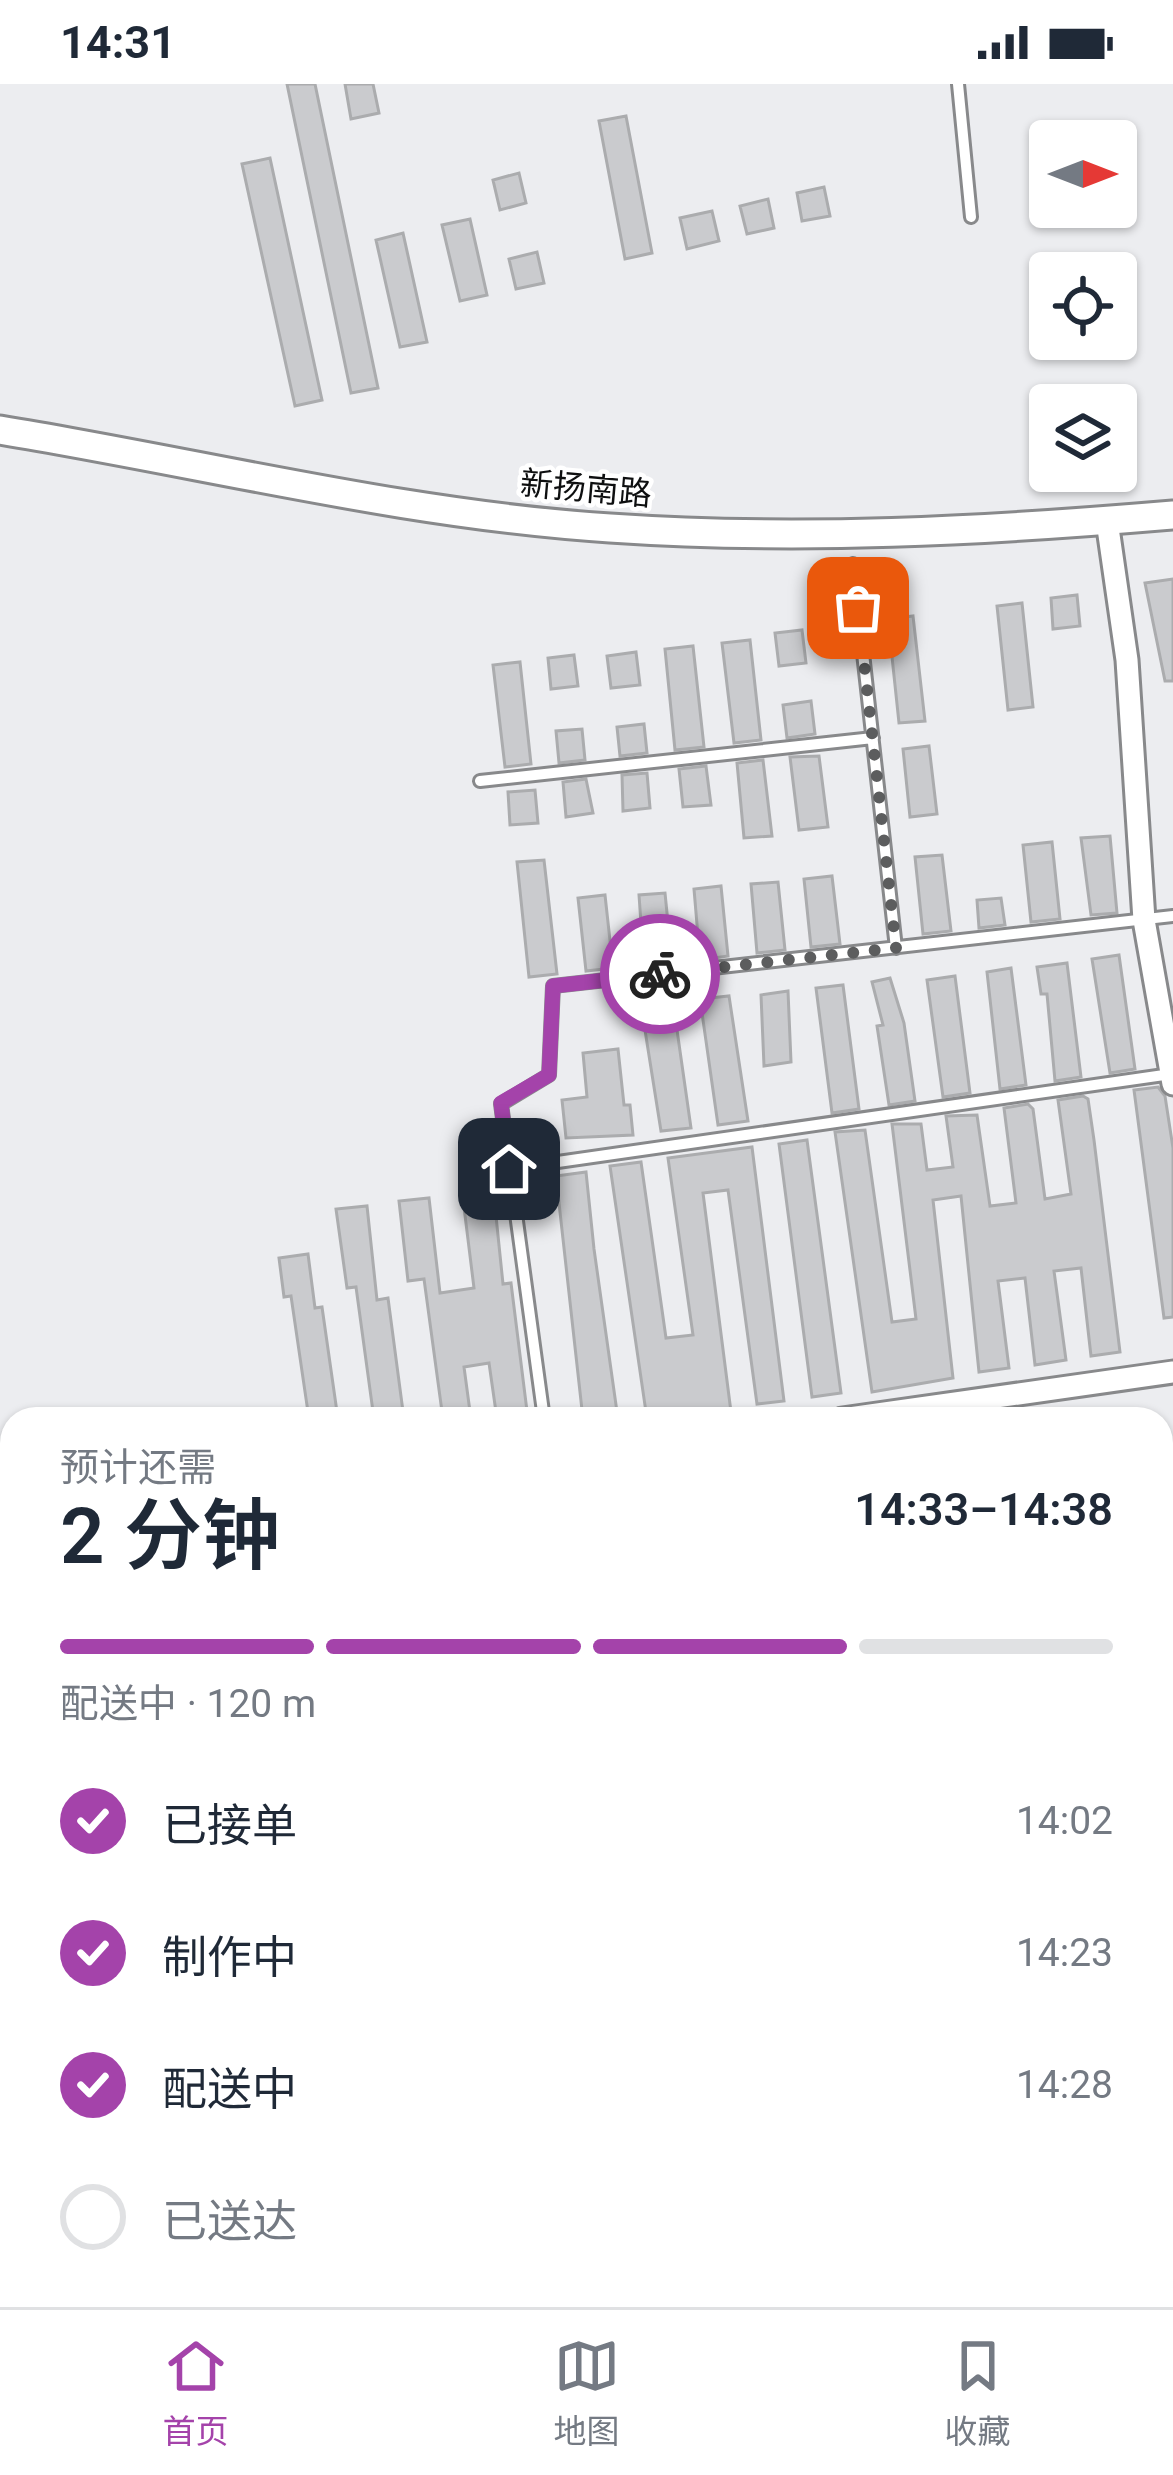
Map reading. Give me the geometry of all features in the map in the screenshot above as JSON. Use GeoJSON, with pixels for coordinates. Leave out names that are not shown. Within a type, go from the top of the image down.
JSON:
{"type":"FeatureCollection","features":[{"type":"Feature","properties":{"kind":"street","name":"新扬南路"},"geometry":{"type":"LineString","coordinates":[[0,430],[505,518],[609,528],[911,534],[1173,515]]}},
{"type":"Feature","properties":{"kind":"street"},"geometry":{"type":"LineString","coordinates":[[1107,521],[1127,660],[1144,920],[1173,1084]]}},
{"type":"Feature","properties":{"kind":"street"},"geometry":{"type":"LineString","coordinates":[[927,1407],[1173,1372]]}},
{"type":"Feature","properties":{"kind":"lane"},"geometry":{"type":"LineString","coordinates":[[958,84],[971,217]]}},
{"type":"Feature","properties":{"kind":"lane"},"geometry":{"type":"LineString","coordinates":[[853,564],[896,948]]}},
{"type":"Feature","properties":{"kind":"lane"},"geometry":{"type":"LineString","coordinates":[[480,781],[873,738]]}},
{"type":"Feature","properties":{"kind":"lane"},"geometry":{"type":"LineString","coordinates":[[542,1407],[501,1103],[549,1075],[553,986],[1173,916]]}},
{"type":"Feature","properties":{"kind":"lane"},"geometry":{"type":"LineString","coordinates":[[509,1169],[1172,1074]]}},
{"type":"Feature","properties":{"kind":"building"},"geometry":{"type":"Polygon","coordinates":[[[287,84],[315,84],[378,388],[351,393],[287,84]]]}},
{"type":"Feature","properties":{"kind":"building"},"geometry":{"type":"Polygon","coordinates":[[[345,84],[373,84],[379,113],[351,119],[345,84]]]}},
{"type":"Feature","properties":{"kind":"building"},"geometry":{"type":"Polygon","coordinates":[[[626,116],[652,253],[625,259],[599,121],[626,116]]]}},
{"type":"Feature","properties":{"kind":"building"},"geometry":{"type":"Polygon","coordinates":[[[270,158],[322,400],[295,406],[242,164],[270,158]]]}},
{"type":"Feature","properties":{"kind":"building"},"geometry":{"type":"Polygon","coordinates":[[[519,173],[526,203],[500,210],[493,180],[519,173]]]}},
{"type":"Feature","properties":{"kind":"building"},"geometry":{"type":"Polygon","coordinates":[[[824,187],[830,216],[802,221],[797,193],[824,187]]]}},
{"type":"Feature","properties":{"kind":"building"},"geometry":{"type":"Polygon","coordinates":[[[768,199],[774,228],[747,234],[740,206],[768,199]]]}},
{"type":"Feature","properties":{"kind":"building"},"geometry":{"type":"Polygon","coordinates":[[[712,211],[719,241],[687,249],[680,218],[712,211]]]}},
{"type":"Feature","properties":{"kind":"building"},"geometry":{"type":"Polygon","coordinates":[[[470,219],[487,295],[460,301],[442,225],[470,219]]]}},
{"type":"Feature","properties":{"kind":"building"},"geometry":{"type":"Polygon","coordinates":[[[403,233],[427,342],[400,347],[376,240],[403,233]]]}},
{"type":"Feature","properties":{"kind":"building"},"geometry":{"type":"Polygon","coordinates":[[[537,252],[544,283],[516,289],[509,259],[537,252]]]}},
{"type":"Feature","properties":{"kind":"building"},"geometry":{"type":"Polygon","coordinates":[[[1173,579],[1173,681],[1165,681],[1145,583],[1173,579]]]}},
{"type":"Feature","properties":{"kind":"building"},"geometry":{"type":"Polygon","coordinates":[[[1077,595],[1080,626],[1053,629],[1051,598],[1077,595]]]}},
{"type":"Feature","properties":{"kind":"building"},"geometry":{"type":"Polygon","coordinates":[[[1022,603],[1033,707],[1008,710],[997,606],[1022,603]]]}},
{"type":"Feature","properties":{"kind":"building"},"geometry":{"type":"Polygon","coordinates":[[[913,616],[925,721],[899,723],[888,619],[913,616]]]}},
{"type":"Feature","properties":{"kind":"building"},"geometry":{"type":"Polygon","coordinates":[[[802,630],[806,663],[779,666],[775,633],[802,630]]]}},
{"type":"Feature","properties":{"kind":"building"},"geometry":{"type":"Polygon","coordinates":[[[750,640],[761,740],[734,743],[722,643],[750,640]]]}},
{"type":"Feature","properties":{"kind":"building"},"geometry":{"type":"Polygon","coordinates":[[[693,646],[704,747],[675,750],[665,649],[693,646]]]}},
{"type":"Feature","properties":{"kind":"building"},"geometry":{"type":"Polygon","coordinates":[[[636,652],[640,685],[611,688],[607,656],[636,652]]]}},
{"type":"Feature","properties":{"kind":"building"},"geometry":{"type":"Polygon","coordinates":[[[574,655],[578,686],[551,689],[548,658],[574,655]]]}},
{"type":"Feature","properties":{"kind":"building"},"geometry":{"type":"Polygon","coordinates":[[[520,662],[531,764],[505,767],[493,665],[520,662]]]}},
{"type":"Feature","properties":{"kind":"building"},"geometry":{"type":"Polygon","coordinates":[[[811,701],[815,734],[787,738],[783,705],[811,701]]]}},
{"type":"Feature","properties":{"kind":"building"},"geometry":{"type":"Polygon","coordinates":[[[644,724],[647,753],[620,756],[617,727],[644,724]]]}},
{"type":"Feature","properties":{"kind":"building"},"geometry":{"type":"Polygon","coordinates":[[[582,729],[585,760],[559,763],[556,731],[582,729]]]}},
{"type":"Feature","properties":{"kind":"building"},"geometry":{"type":"Polygon","coordinates":[[[929,746],[937,814],[910,817],[903,749],[929,746]]]}},
{"type":"Feature","properties":{"kind":"building"},"geometry":{"type":"Polygon","coordinates":[[[819,756],[828,827],[799,830],[790,757],[819,756]]]}},
{"type":"Feature","properties":{"kind":"building"},"geometry":{"type":"Polygon","coordinates":[[[763,760],[772,836],[744,838],[737,763],[763,760]]]}},
{"type":"Feature","properties":{"kind":"building"},"geometry":{"type":"Polygon","coordinates":[[[706,766],[711,805],[683,807],[679,769],[706,766]]]}},
{"type":"Feature","properties":{"kind":"building"},"geometry":{"type":"Polygon","coordinates":[[[647,773],[650,808],[623,811],[622,775],[647,773]]]}},
{"type":"Feature","properties":{"kind":"building"},"geometry":{"type":"Polygon","coordinates":[[[586,779],[593,813],[566,817],[563,782],[586,779]]]}},
{"type":"Feature","properties":{"kind":"building"},"geometry":{"type":"Polygon","coordinates":[[[535,790],[538,823],[510,825],[508,792],[535,790]]]}},
{"type":"Feature","properties":{"kind":"building"},"geometry":{"type":"Polygon","coordinates":[[[1110,836],[1117,913],[1091,915],[1081,838],[1110,836]]]}},
{"type":"Feature","properties":{"kind":"building"},"geometry":{"type":"Polygon","coordinates":[[[1052,842],[1060,919],[1031,922],[1023,845],[1052,842]]]}},
{"type":"Feature","properties":{"kind":"building"},"geometry":{"type":"Polygon","coordinates":[[[942,855],[951,931],[923,934],[915,857],[942,855]]]}},
{"type":"Feature","properties":{"kind":"building"},"geometry":{"type":"Polygon","coordinates":[[[544,860],[557,974],[529,977],[517,862],[544,860]]]}},
{"type":"Feature","properties":{"kind":"building"},"geometry":{"type":"Polygon","coordinates":[[[832,876],[840,944],[811,947],[804,879],[832,876]]]}},
{"type":"Feature","properties":{"kind":"building"},"geometry":{"type":"Polygon","coordinates":[[[778,882],[785,950],[757,953],[751,884],[778,882]]]}},
{"type":"Feature","properties":{"kind":"building"},"geometry":{"type":"Polygon","coordinates":[[[721,886],[728,956],[700,960],[694,889],[721,886]]]}},
{"type":"Feature","properties":{"kind":"building"},"geometry":{"type":"Polygon","coordinates":[[[665,893],[672,963],[644,966],[639,895],[665,893]]]}},
{"type":"Feature","properties":{"kind":"building"},"geometry":{"type":"Polygon","coordinates":[[[605,895],[613,968],[586,971],[578,898],[605,895]]]}},
{"type":"Feature","properties":{"kind":"building"},"geometry":{"type":"Polygon","coordinates":[[[1001,898],[1005,925],[979,928],[977,900],[1001,898]]]}},
{"type":"Feature","properties":{"kind":"building"},"geometry":{"type":"Polygon","coordinates":[[[1119,955],[1135,1069],[1110,1073],[1092,959],[1119,955]]]}},
{"type":"Feature","properties":{"kind":"building"},"geometry":{"type":"Polygon","coordinates":[[[1067,963],[1081,1077],[1055,1081],[1047,994],[1041,994],[1037,967],[1067,963]]]}},
{"type":"Feature","properties":{"kind":"building"},"geometry":{"type":"Polygon","coordinates":[[[1011,968],[1026,1085],[1000,1089],[987,972],[1011,968]]]}},
{"type":"Feature","properties":{"kind":"building"},"geometry":{"type":"Polygon","coordinates":[[[955,976],[970,1093],[943,1097],[927,980],[955,976]]]}},
{"type":"Feature","properties":{"kind":"building"},"geometry":{"type":"Polygon","coordinates":[[[890,978],[904,1023],[915,1101],[889,1105],[877,1026],[883,1025],[872,982],[890,978]]]}},
{"type":"Feature","properties":{"kind":"building"},"geometry":{"type":"Polygon","coordinates":[[[843,985],[859,1109],[832,1113],[816,988],[843,985]]]}},
{"type":"Feature","properties":{"kind":"building"},"geometry":{"type":"Polygon","coordinates":[[[788,991],[791,1062],[764,1066],[761,995],[788,991]]]}},
{"type":"Feature","properties":{"kind":"building"},"geometry":{"type":"Polygon","coordinates":[[[729,996],[748,1121],[718,1125],[700,999],[729,996]]]}},
{"type":"Feature","properties":{"kind":"building"},"geometry":{"type":"Polygon","coordinates":[[[673,1002],[691,1128],[661,1131],[641,1005],[673,1002]]]}},
{"type":"Feature","properties":{"kind":"building"},"geometry":{"type":"Polygon","coordinates":[[[618,1049],[624,1105],[630,1105],[633,1135],[566,1138],[562,1100],[587,1097],[583,1053],[618,1049]]]}},
{"type":"Feature","properties":{"kind":"building"},"geometry":{"type":"Polygon","coordinates":[[[1158,1087],[1165,1096],[1173,1148],[1173,1317],[1164,1318],[1134,1090],[1158,1087]]]}},
{"type":"Feature","properties":{"kind":"building"},"geometry":{"type":"Polygon","coordinates":[[[1088,1099],[1094,1140],[1120,1352],[1091,1356],[1081,1268],[1054,1271],[1066,1360],[1035,1365],[1025,1278],[998,1281],[1009,1368],[979,1372],[961,1196],[933,1200],[953,1378],[872,1392],[835,1132],[865,1130],[892,1322],[916,1319],[892,1124],[921,1124],[927,1170],[953,1167],[946,1116],[977,1115],[990,1206],[1016,1203],[1004,1108],[1028,1104],[1033,1109],[1045,1199],[1071,1194],[1058,1100],[1088,1099]]]}},
{"type":"Feature","properties":{"kind":"building"},"geometry":{"type":"Polygon","coordinates":[[[807,1140],[841,1393],[812,1397],[779,1144],[807,1140]]]}},
{"type":"Feature","properties":{"kind":"building"},"geometry":{"type":"Polygon","coordinates":[[[752,1147],[784,1401],[757,1404],[728,1190],[703,1193],[730,1407],[645,1407],[610,1166],[641,1162],[666,1338],[693,1335],[668,1158],[752,1147]]]}},
{"type":"Feature","properties":{"kind":"building"},"geometry":{"type":"Polygon","coordinates":[[[586,1172],[616,1407],[582,1407],[556,1176],[586,1172]]]}},
{"type":"Feature","properties":{"kind":"building"},"geometry":{"type":"Polygon","coordinates":[[[493,1187],[503,1284],[511,1283],[526,1407],[495,1407],[489,1363],[464,1367],[469,1407],[441,1407],[424,1279],[408,1281],[399,1201],[429,1198],[440,1293],[474,1288],[462,1191],[493,1187]]]}},
{"type":"Feature","properties":{"kind":"building"},"geometry":{"type":"Polygon","coordinates":[[[367,1206],[377,1300],[388,1298],[402,1407],[372,1407],[356,1287],[347,1288],[336,1209],[367,1206]]]}},
{"type":"Feature","properties":{"kind":"building"},"geometry":{"type":"Polygon","coordinates":[[[308,1254],[315,1308],[322,1307],[336,1407],[307,1407],[291,1296],[284,1297],[279,1258],[308,1254]]]}},
{"type":"Feature","properties":{"kind":"way so far"},"geometry":{"type":"LineString","coordinates":[[660,974],[896,948],[858,608]]}},
{"type":"Feature","properties":{"kind":"route"},"geometry":{"type":"LineString","coordinates":[[509,1169],[501,1103],[549,1075],[553,986],[660,974]]}}]}
